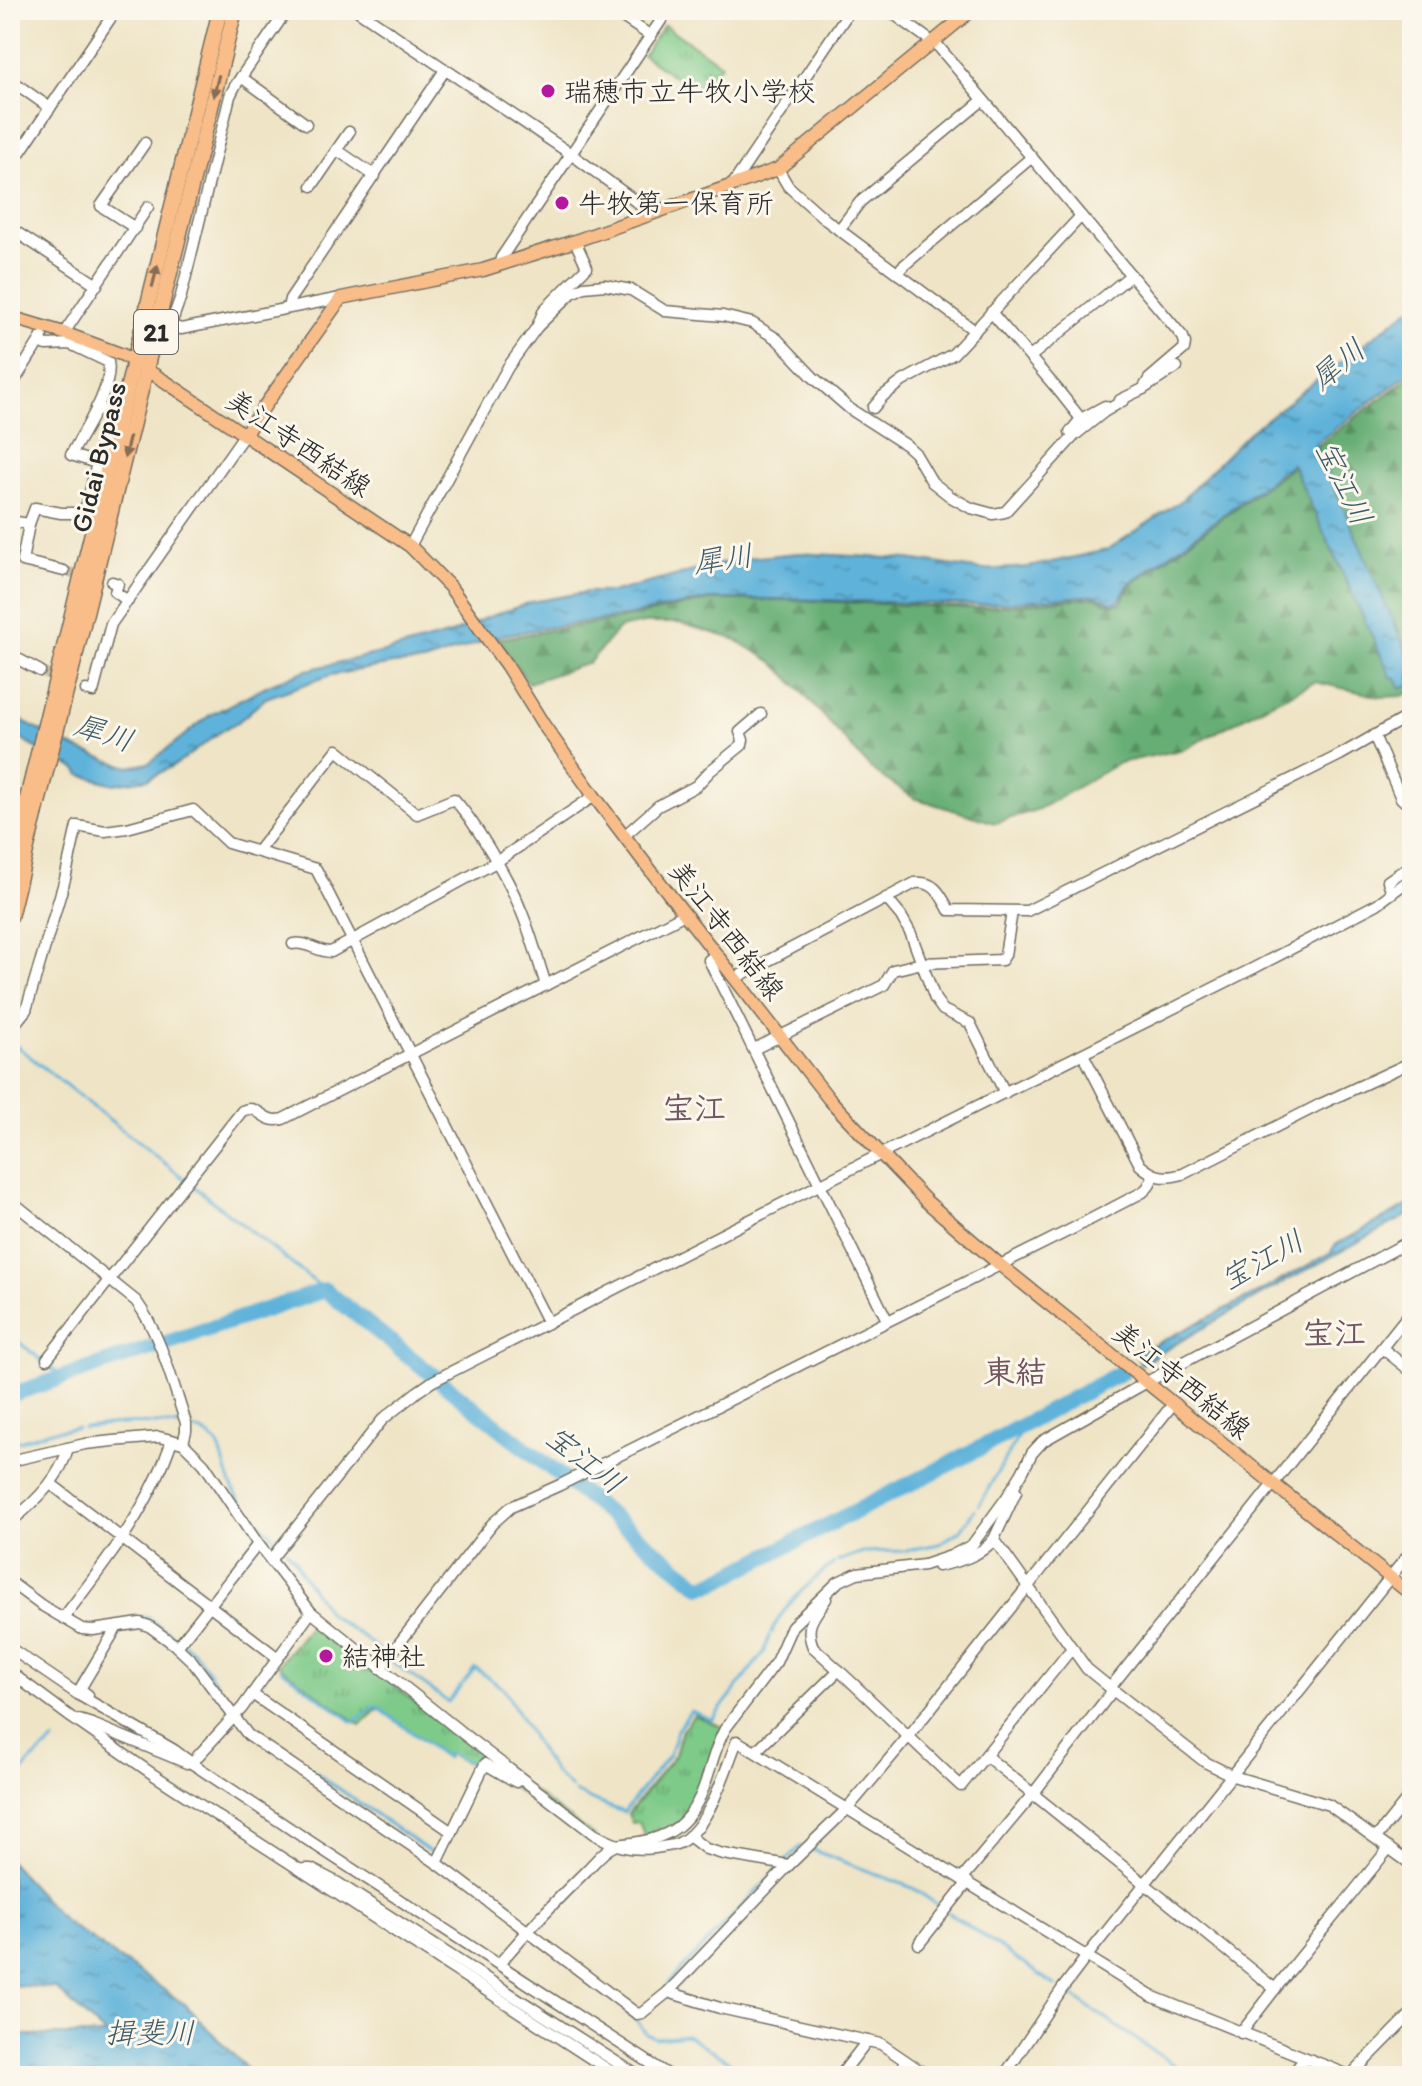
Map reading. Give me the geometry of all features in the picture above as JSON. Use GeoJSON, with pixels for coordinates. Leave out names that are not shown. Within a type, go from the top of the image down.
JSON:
{"type":"FeatureCollection","features":[{"type":"Feature","properties":{"kind":"highway","name":"Gidai Bypass"},"geometry":{"type":"LineString","coordinates":[[10,917],[30,813],[140,366],[220,10]]}},
{"type":"Feature","properties":{"kind":"highway","name":"Gidai Bypass"},"geometry":{"type":"LineString","coordinates":[[140,366],[235,10]]}},
{"type":"Feature","properties":{"kind":"highway","name":"Gidai Bypass"},"geometry":{"type":"LineString","coordinates":[[10,868],[30,813]]}},
{"type":"Feature","properties":{"kind":"main road"},"geometry":{"type":"LineString","coordinates":[[244,435],[341,298],[483,270],[778,169],[972,10]]}},
{"type":"Feature","properties":{"kind":"main road","name":"美江寺西結線"},"geometry":{"type":"LineString","coordinates":[[12,321],[64,333],[123,355],[410,546],[443,579],[624,836],[829,1099],[881,1154],[926,1201],[999,1264],[1412,1595]]}},
{"type":"Feature","properties":{"kind":"street"},"geometry":{"type":"LineString","coordinates":[[10,167],[116,10]]}},
{"type":"Feature","properties":{"kind":"street"},"geometry":{"type":"LineString","coordinates":[[287,10],[230,96],[181,296],[171,324],[181,329],[341,298]]}},
{"type":"Feature","properties":{"kind":"street"},"geometry":{"type":"LineString","coordinates":[[357,10],[571,154],[650,214]]}},
{"type":"Feature","properties":{"kind":"street"},"geometry":{"type":"LineString","coordinates":[[612,10],[651,36]]}},
{"type":"Feature","properties":{"kind":"street"},"geometry":{"type":"LineString","coordinates":[[501,264],[501,258],[668,10]]}},
{"type":"Feature","properties":{"kind":"street"},"geometry":{"type":"LineString","coordinates":[[731,187],[850,10]]}},
{"type":"Feature","properties":{"kind":"street"},"geometry":{"type":"LineString","coordinates":[[888,10],[933,41],[1183,337],[1184,349],[1149,379],[1143,389]]}},
{"type":"Feature","properties":{"kind":"street"},"geometry":{"type":"LineString","coordinates":[[288,308],[290,299],[445,70]]}},
{"type":"Feature","properties":{"kind":"street"},"geometry":{"type":"LineString","coordinates":[[241,77],[303,124]]}},
{"type":"Feature","properties":{"kind":"street"},"geometry":{"type":"LineString","coordinates":[[10,84],[12,81],[50,108]]}},
{"type":"Feature","properties":{"kind":"street"},"geometry":{"type":"LineString","coordinates":[[839,230],[860,202],[983,100]]}},
{"type":"Feature","properties":{"kind":"street"},"geometry":{"type":"LineString","coordinates":[[312,186],[349,132]]}},
{"type":"Feature","properties":{"kind":"street"},"geometry":{"type":"LineString","coordinates":[[135,228],[101,206],[145,143]]}},
{"type":"Feature","properties":{"kind":"street"},"geometry":{"type":"LineString","coordinates":[[337,150],[375,176]]}},
{"type":"Feature","properties":{"kind":"street"},"geometry":{"type":"LineString","coordinates":[[898,274],[902,267],[1032,157]]}},
{"type":"Feature","properties":{"kind":"street"},"geometry":{"type":"LineString","coordinates":[[778,169],[788,186],[839,230],[975,331]]}},
{"type":"Feature","properties":{"kind":"street"},"geometry":{"type":"LineString","coordinates":[[64,333],[148,207]]}},
{"type":"Feature","properties":{"kind":"street"},"geometry":{"type":"LineString","coordinates":[[873,408],[903,381],[953,354],[1081,216]]}},
{"type":"Feature","properties":{"kind":"street"},"geometry":{"type":"LineString","coordinates":[[10,228],[97,285]]}},
{"type":"Feature","properties":{"kind":"street"},"geometry":{"type":"LineString","coordinates":[[537,327],[544,310],[587,267],[575,241]]}},
{"type":"Feature","properties":{"kind":"street"},"geometry":{"type":"LineString","coordinates":[[1030,357],[1131,275]]}},
{"type":"Feature","properties":{"kind":"street"},"geometry":{"type":"LineString","coordinates":[[410,546],[508,367],[537,327],[572,293],[584,287],[605,285],[631,290],[665,311],[723,316],[752,323],[777,339],[813,377],[850,409],[906,445],[915,453],[932,482],[971,508],[993,514],[1005,512],[1083,428],[1177,367]]}},
{"type":"Feature","properties":{"kind":"street"},"geometry":{"type":"LineString","coordinates":[[991,312],[1081,419]]}},
{"type":"Feature","properties":{"kind":"street"},"geometry":{"type":"LineString","coordinates":[[10,388],[47,329]]}},
{"type":"Feature","properties":{"kind":"street"},"geometry":{"type":"LineString","coordinates":[[40,341],[46,345],[70,344],[108,362],[107,380],[96,408],[71,455],[97,463]]}},
{"type":"Feature","properties":{"kind":"street"},"geometry":{"type":"LineString","coordinates":[[1050,464],[1055,452],[1081,419],[1124,400]]}},
{"type":"Feature","properties":{"kind":"street"},"geometry":{"type":"LineString","coordinates":[[64,571],[22,561],[29,524],[35,508],[82,513],[87,504],[109,412],[96,408]]}},
{"type":"Feature","properties":{"kind":"street"},"geometry":{"type":"LineString","coordinates":[[86,690],[93,692],[111,624],[244,435]]}},
{"type":"Feature","properties":{"kind":"street"},"geometry":{"type":"LineString","coordinates":[[10,521],[29,524]]}},
{"type":"Feature","properties":{"kind":"street"},"geometry":{"type":"LineString","coordinates":[[112,582],[118,584],[115,592],[128,601]]}},
{"type":"Feature","properties":{"kind":"street"},"geometry":{"type":"LineString","coordinates":[[10,650],[18,659],[40,671]]}},
{"type":"Feature","properties":{"kind":"street"},"geometry":{"type":"LineString","coordinates":[[624,836],[658,806],[696,786],[742,745],[740,732],[761,714]]}},
{"type":"Feature","properties":{"kind":"street"},"geometry":{"type":"LineString","coordinates":[[736,979],[915,883],[925,882],[937,888],[949,910],[1027,911],[1340,755],[1412,714]]}},
{"type":"Feature","properties":{"kind":"street"},"geometry":{"type":"LineString","coordinates":[[1374,735],[1401,798],[1404,801],[1412,799]]}},
{"type":"Feature","properties":{"kind":"street"},"geometry":{"type":"LineString","coordinates":[[258,851],[337,750],[417,814],[454,799],[496,862],[522,911],[546,985]]}},
{"type":"Feature","properties":{"kind":"street"},"geometry":{"type":"LineString","coordinates":[[293,944],[300,943],[322,952],[331,952],[496,862],[594,796]]}},
{"type":"Feature","properties":{"kind":"street"},"geometry":{"type":"LineString","coordinates":[[10,1030],[26,1010],[65,879],[77,826],[105,831],[127,828],[193,810],[228,843],[316,869],[548,1323]]}},
{"type":"Feature","properties":{"kind":"street"},"geometry":{"type":"LineString","coordinates":[[1392,893],[1388,881],[1412,865]]}},
{"type":"Feature","properties":{"kind":"street"},"geometry":{"type":"LineString","coordinates":[[271,1559],[383,1419],[437,1379],[1377,904],[1412,878]]}},
{"type":"Feature","properties":{"kind":"street"},"geometry":{"type":"LineString","coordinates":[[886,898],[911,934],[935,999],[943,1010],[970,1023],[1005,1093]]}},
{"type":"Feature","properties":{"kind":"street"},"geometry":{"type":"LineString","coordinates":[[754,1049],[884,985],[893,970],[922,963],[1002,960],[1012,912]]}},
{"type":"Feature","properties":{"kind":"street"},"geometry":{"type":"LineString","coordinates":[[47,1359],[242,1111],[254,1109],[275,1122],[283,1119],[685,914]]}},
{"type":"Feature","properties":{"kind":"street"},"geometry":{"type":"LineString","coordinates":[[717,954],[709,960],[887,1320]]}},
{"type":"Feature","properties":{"kind":"street"},"geometry":{"type":"LineString","coordinates":[[1083,1054],[1140,1165],[1154,1175],[1169,1178],[1183,1174],[1412,1062]]}},
{"type":"Feature","properties":{"kind":"street"},"geometry":{"type":"LineString","coordinates":[[380,1668],[492,1524],[511,1507],[1143,1192],[1154,1175]]}},
{"type":"Feature","properties":{"kind":"street"},"geometry":{"type":"LineString","coordinates":[[10,1200],[136,1301],[160,1345],[186,1423],[186,1431],[123,1540],[64,1617]]}},
{"type":"Feature","properties":{"kind":"street"},"geometry":{"type":"LineString","coordinates":[[924,1565],[972,1545],[1043,1441],[1412,1240]]}},
{"type":"Feature","properties":{"kind":"street"},"geometry":{"type":"LineString","coordinates":[[919,1944],[1111,1689],[1412,1310]]}},
{"type":"Feature","properties":{"kind":"street"},"geometry":{"type":"LineString","coordinates":[[1382,1348],[1412,1372]]}},
{"type":"Feature","properties":{"kind":"street"},"geometry":{"type":"LineString","coordinates":[[10,1582],[82,1629],[140,1623],[149,1626],[192,1661],[248,1735],[437,1863],[637,2014],[668,1992],[848,1808],[1173,1404]]}},
{"type":"Feature","properties":{"kind":"street"},"geometry":{"type":"LineString","coordinates":[[10,1461],[85,1444],[148,1437],[178,1441],[204,1464],[258,1544],[311,1612],[540,1793],[615,1846],[652,1848],[677,1844],[689,1836],[710,1808],[737,1741],[1151,1996],[1241,2033],[1350,2076],[1412,2013]]}},
{"type":"Feature","properties":{"kind":"street"},"geometry":{"type":"LineString","coordinates":[[10,1522],[51,1484],[65,1460],[68,1448]]}},
{"type":"Feature","properties":{"kind":"street"},"geometry":{"type":"LineString","coordinates":[[499,1964],[600,1857],[615,1846],[665,1835],[681,1824],[695,1808],[705,1789],[725,1729],[776,1662],[792,1626],[838,1582],[857,1573],[939,1566],[965,1559],[989,1545],[1019,1487],[1022,1473]]}},
{"type":"Feature","properties":{"kind":"street"},"geometry":{"type":"LineString","coordinates":[[51,1484],[278,1658]]}},
{"type":"Feature","properties":{"kind":"street"},"geometry":{"type":"LineString","coordinates":[[994,1539],[1087,1669],[1111,1689],[1205,1762],[1233,1776],[1329,1805],[1412,1865]]}},
{"type":"Feature","properties":{"kind":"street"},"geometry":{"type":"LineString","coordinates":[[177,1647],[258,1544]]}},
{"type":"Feature","properties":{"kind":"street"},"geometry":{"type":"LineString","coordinates":[[1004,2076],[1087,1956],[1412,1550]]}},
{"type":"Feature","properties":{"kind":"street"},"geometry":{"type":"LineString","coordinates":[[838,1582],[809,1626],[813,1647],[888,1714],[961,1786],[1068,1653],[1074,1650]]}},
{"type":"Feature","properties":{"kind":"street"},"geometry":{"type":"LineString","coordinates":[[193,1764],[252,1694],[311,1612]]}},
{"type":"Feature","properties":{"kind":"street"},"geometry":{"type":"LineString","coordinates":[[100,1707],[80,1689],[117,1627]]}},
{"type":"Feature","properties":{"kind":"street"},"geometry":{"type":"LineString","coordinates":[[10,1648],[100,1707],[174,1750],[670,2076]]}},
{"type":"Feature","properties":{"kind":"street"},"geometry":{"type":"LineString","coordinates":[[756,1751],[839,1670]]}},
{"type":"Feature","properties":{"kind":"street"},"geometry":{"type":"LineString","coordinates":[[10,1672],[154,1775],[618,2076]]}},
{"type":"Feature","properties":{"kind":"street"},"geometry":{"type":"LineString","coordinates":[[10,1681],[45,1699]]}},
{"type":"Feature","properties":{"kind":"street"},"geometry":{"type":"LineString","coordinates":[[252,1694],[452,1832]]}},
{"type":"Feature","properties":{"kind":"street"},"geometry":{"type":"LineString","coordinates":[[72,1718],[193,1764]]}},
{"type":"Feature","properties":{"kind":"street"},"geometry":{"type":"LineString","coordinates":[[986,1756],[1275,1989]]}},
{"type":"Feature","properties":{"kind":"street"},"geometry":{"type":"LineString","coordinates":[[437,1863],[485,1764],[540,1793]]}},
{"type":"Feature","properties":{"kind":"street"},"geometry":{"type":"LineString","coordinates":[[1376,1838],[1412,1793]]}},
{"type":"Feature","properties":{"kind":"street"},"geometry":{"type":"LineString","coordinates":[[689,1836],[706,1849],[787,1867]]}},
{"type":"Feature","properties":{"kind":"street"},"geometry":{"type":"LineString","coordinates":[[1241,2033],[1389,1848]]}},
{"type":"Feature","properties":{"kind":"street"},"geometry":{"type":"LineString","coordinates":[[298,1869],[311,1869],[338,1883],[638,2076]]}},
{"type":"Feature","properties":{"kind":"street"},"geometry":{"type":"LineString","coordinates":[[668,1992],[720,2008],[881,2044],[928,2076]]}},
{"type":"Feature","properties":{"kind":"street"},"geometry":{"type":"LineString","coordinates":[[840,2076],[867,2041]]}},
{"type":"Feature","properties":{"kind":"street"},"geometry":{"type":"LineString","coordinates":[[1291,2076],[1305,2058]]}},
{"type":"Feature","properties":{"kind":"green space"},"geometry":{"type":"Polygon","coordinates":[[[664,25],[721,64],[700,94],[643,55],[664,25]]]}},
{"type":"Feature","properties":{"kind":"green space"},"geometry":{"type":"Polygon","coordinates":[[[1412,375],[1412,692],[1381,697],[1315,682],[1185,749],[1119,763],[1039,809],[995,823],[914,798],[873,771],[773,662],[734,639],[679,623],[644,623],[619,628],[589,663],[528,683],[498,639],[626,618],[710,600],[792,600],[976,608],[1095,597],[1112,605],[1121,603],[1129,586],[1412,375]]]}},
{"type":"Feature","properties":{"kind":"green space"},"geometry":{"type":"Polygon","coordinates":[[[310,1626],[325,1631],[458,1736],[595,1837],[593,1839],[566,1825],[490,1771],[449,1754],[446,1758],[379,1708],[360,1725],[278,1665],[310,1626]]]}},
{"type":"Feature","properties":{"kind":"green space"},"geometry":{"type":"Polygon","coordinates":[[[694,1715],[723,1727],[702,1789],[680,1823],[646,1839],[639,1822],[632,1823],[628,1814],[675,1755],[682,1730],[694,1715]]]}},
{"type":"Feature","properties":{"kind":"water","name":"犀川"},"geometry":{"type":"Polygon","coordinates":[[[1412,307],[1412,371],[1315,444],[1412,664],[1412,683],[1401,688],[1396,678],[1391,677],[1292,464],[1128,585],[1119,601],[1112,603],[1095,595],[977,605],[709,599],[502,635],[424,662],[331,675],[266,698],[238,722],[177,764],[148,779],[114,784],[80,775],[76,769],[25,742],[10,727],[10,709],[25,723],[79,750],[129,767],[149,763],[210,715],[268,685],[307,670],[451,634],[531,602],[587,592],[614,592],[739,559],[797,553],[908,559],[982,570],[1029,567],[1107,550],[1181,501],[1248,433],[1412,307]]]}},
{"type":"Feature","properties":{"kind":"water","name":"宝江川"},"geometry":{"type":"Polygon","coordinates":[[[1412,1203],[1412,1213],[1141,1364],[1136,1354],[1263,1290],[1330,1253],[1335,1245],[1412,1203]]]}},
{"type":"Feature","properties":{"kind":"water","name":"揖斐川"},"geometry":{"type":"Polygon","coordinates":[[[10,1862],[62,1919],[183,2003],[254,2076],[10,2076],[10,2035],[106,2035],[55,1988],[10,1985],[10,1862]]]}},
{"type":"Feature","properties":{"kind":"waterway"},"geometry":{"type":"LineString","coordinates":[[10,1041],[325,1290]]}},
{"type":"Feature","properties":{"kind":"waterway","name":"宝江川"},"geometry":{"type":"LineString","coordinates":[[10,1395],[325,1290],[700,1586],[713,1583],[967,1455],[1122,1372]]}},
{"type":"Feature","properties":{"kind":"waterway"},"geometry":{"type":"LineString","coordinates":[[10,1335],[56,1372],[59,1378]]}},
{"type":"Feature","properties":{"kind":"waterway"},"geometry":{"type":"LineString","coordinates":[[83,1428],[132,1424],[180,1426]]}},
{"type":"Feature","properties":{"kind":"waterway"},"geometry":{"type":"LineString","coordinates":[[979,1505],[1025,1424]]}},
{"type":"Feature","properties":{"kind":"waterway"},"geometry":{"type":"LineString","coordinates":[[10,1444],[51,1431],[77,1428]]}},
{"type":"Feature","properties":{"kind":"waterway"},"geometry":{"type":"LineString","coordinates":[[193,1429],[204,1433],[218,1446],[234,1490],[248,1510],[277,1540]]}},
{"type":"Feature","properties":{"kind":"waterway"},"geometry":{"type":"LineString","coordinates":[[838,1561],[863,1552],[904,1551],[939,1544],[961,1530],[975,1509]]}},
{"type":"Feature","properties":{"kind":"waterway"},"geometry":{"type":"LineString","coordinates":[[286,1550],[295,1559],[329,1614],[384,1655]]}},
{"type":"Feature","properties":{"kind":"waterway"},"geometry":{"type":"LineString","coordinates":[[771,1633],[790,1603],[834,1563]]}},
{"type":"Feature","properties":{"kind":"waterway"},"geometry":{"type":"LineString","coordinates":[[128,1621],[134,1617],[147,1617],[194,1652],[253,1729],[436,1856]]}},
{"type":"Feature","properties":{"kind":"waterway"},"geometry":{"type":"LineString","coordinates":[[86,1689],[122,1631]]}},
{"type":"Feature","properties":{"kind":"waterway"},"geometry":{"type":"LineString","coordinates":[[575,1792],[624,1812],[669,1755],[677,1730],[691,1711],[712,1720],[765,1651],[769,1636]]}},
{"type":"Feature","properties":{"kind":"waterway"},"geometry":{"type":"LineString","coordinates":[[390,1660],[448,1702],[475,1668],[504,1689],[543,1756],[571,1788]]}},
{"type":"Feature","properties":{"kind":"waterway"},"geometry":{"type":"LineString","coordinates":[[281,1669],[353,1722],[376,1706],[445,1757],[447,1753],[480,1768]]}},
{"type":"Feature","properties":{"kind":"waterway"},"geometry":{"type":"LineString","coordinates":[[10,1788],[30,1762],[54,1741]]}},
{"type":"Feature","properties":{"kind":"waterway"},"geometry":{"type":"LineString","coordinates":[[786,1861],[801,1846]]}},
{"type":"Feature","properties":{"kind":"waterway"},"geometry":{"type":"LineString","coordinates":[[810,1849],[913,1888],[942,1908]]}},
{"type":"Feature","properties":{"kind":"waterway"},"geometry":{"type":"LineString","coordinates":[[666,1987],[779,1868]]}},
{"type":"Feature","properties":{"kind":"waterway"},"geometry":{"type":"LineString","coordinates":[[948,1912],[1056,1986]]}},
{"type":"Feature","properties":{"kind":"waterway"},"geometry":{"type":"LineString","coordinates":[[1068,1993],[1190,2076]]}},
{"type":"Feature","properties":{"kind":"waterway"},"geometry":{"type":"LineString","coordinates":[[625,2011],[647,2034],[655,2038],[687,2035],[752,2076]]}},
{"type":"Feature","properties":{"kind":"tunnel"},"geometry":{"type":"LineString","coordinates":[[64,571],[112,582]]}},
{"type":"Feature","properties":{"kind":"tunnel"},"geometry":{"type":"LineString","coordinates":[[40,671],[86,690]]}},
{"type":"Feature","properties":{"kind":"place","name":"瑞穂市立牛牧小学校"},"geometry":{"type":"Point","coordinates":[548,91]}},
{"type":"Feature","properties":{"kind":"place","name":"牛牧第一保育所"},"geometry":{"type":"Point","coordinates":[562,203]}},
{"type":"Feature","properties":{"kind":"place","name":"結神社"},"geometry":{"type":"Point","coordinates":[326,1656]}},
{"type":"Feature","properties":{"kind":"district","name":"宝江"},"geometry":{"type":"Point","coordinates":[694,1108]}},
{"type":"Feature","properties":{"kind":"district","name":"宝江"},"geometry":{"type":"Point","coordinates":[1334,1333]}},
{"type":"Feature","properties":{"kind":"district","name":"東結"},"geometry":{"type":"Point","coordinates":[1015,1372]}}]}
